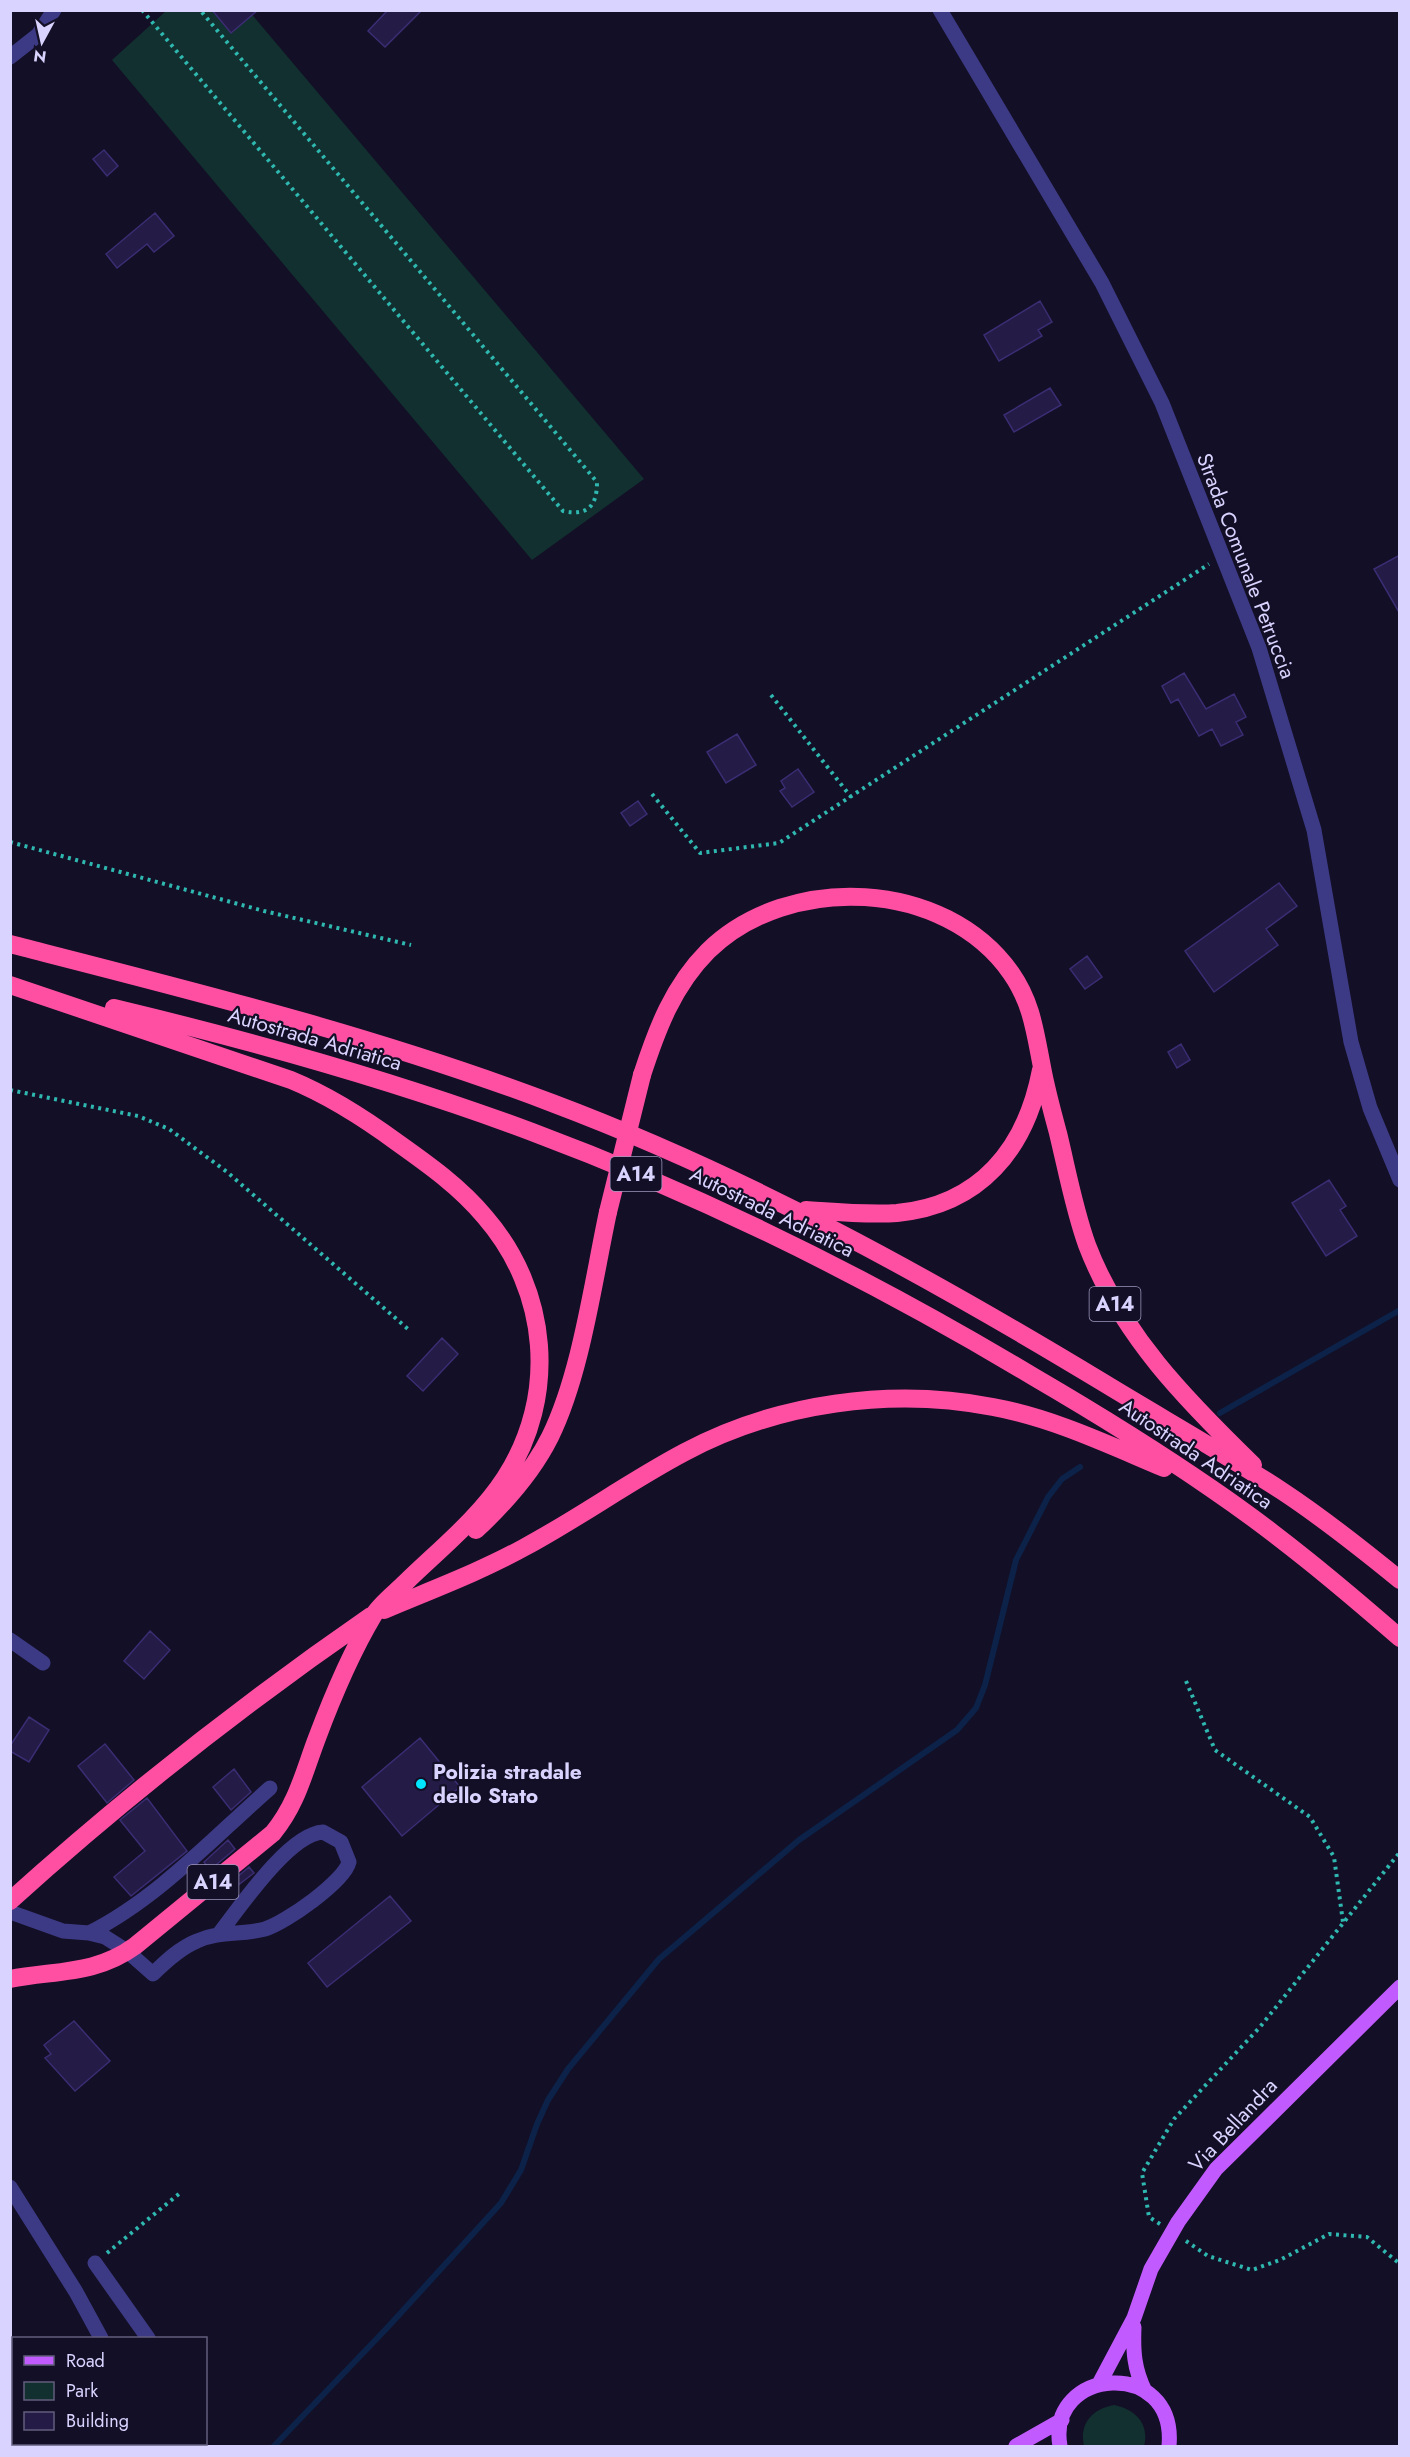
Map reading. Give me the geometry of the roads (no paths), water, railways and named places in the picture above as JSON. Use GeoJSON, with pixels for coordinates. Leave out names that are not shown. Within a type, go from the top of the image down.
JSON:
{"type":"FeatureCollection","features":[{"type":"Feature","properties":{"kind":"highway","name":"A14"},"geometry":{"type":"LineString","coordinates":[[10,1901],[88,1833],[245,1705],[374,1614],[488,1520],[519,1484],[542,1452],[556,1423],[573,1372],[608,1212],[642,1075],[672,998],[688,975],[717,943],[746,923],[778,909],[814,900],[846,897],[890,900],[927,909],[959,925],[984,943],[1006,965],[1028,1001],[1035,1026],[1041,1066],[1081,1228],[1098,1270],[1120,1313],[1146,1350],[1185,1397],[1280,1490]]}},
{"type":"Feature","properties":{"kind":"highway","name":"Autostrada Adriatica"},"geometry":{"type":"LineString","coordinates":[[10,944],[314,1023],[452,1067],[631,1134],[798,1210],[997,1319],[1280,1490],[1400,1580]]}},
{"type":"Feature","properties":{"kind":"highway","name":"Autostrada Adriatica"},"geometry":{"type":"LineString","coordinates":[[10,984],[192,1027],[328,1065],[458,1105],[621,1167],[764,1232],[906,1303],[1065,1395],[1210,1487],[1325,1574],[1400,1638]]}},
{"type":"Feature","properties":{"kind":"highway","name":"A14"},"geometry":{"type":"LineString","coordinates":[[10,984],[304,1085],[364,1119],[449,1181],[486,1217],[512,1254],[525,1280],[540,1346],[539,1386],[527,1435],[512,1467],[489,1500],[374,1614],[328,1710],[298,1793],[280,1824],[265,1840],[127,1951],[112,1960],[91,1968],[10,1979]]}},
{"type":"Feature","properties":{"kind":"highway","name":"A14"},"geometry":{"type":"LineString","coordinates":[[798,1210],[867,1214],[898,1212],[938,1204],[969,1190],[993,1171],[1015,1143],[1032,1107],[1041,1066]]}},
{"type":"Feature","properties":{"kind":"highway","name":"A14"},"geometry":{"type":"LineString","coordinates":[[374,1614],[522,1549],[700,1445],[768,1419],[823,1406],[878,1400],[924,1399],[996,1407],[1070,1429],[1210,1487]]}},
{"type":"Feature","properties":{"kind":"main road","name":"Via Bellandra"},"geometry":{"type":"LineString","coordinates":[[1099,2384],[1134,2318],[1157,2260],[1178,2222],[1216,2169],[1400,1987]]}},
{"type":"Feature","properties":{"kind":"main road","name":"Via Bellandra"},"geometry":{"type":"LineString","coordinates":[[1134,2318],[1134,2360],[1137,2375],[1145,2391],[1158,2402],[1166,2417],[1170,2434],[1169,2446]]}},
{"type":"Feature","properties":{"kind":"main road"},"geometry":{"type":"LineString","coordinates":[[1060,2446],[1059,2428],[1062,2420],[1073,2400],[1085,2390],[1099,2384],[1115,2382],[1131,2384],[1145,2391]]}},
{"type":"Feature","properties":{"kind":"main road"},"geometry":{"type":"LineString","coordinates":[[1016,2446],[1062,2420]]}},
{"type":"Feature","properties":{"kind":"street"},"geometry":{"type":"LineString","coordinates":[[10,57],[38,34],[54,10]]}},
{"type":"Feature","properties":{"kind":"street","name":"Strada Comunale Petruccia"},"geometry":{"type":"LineString","coordinates":[[940,10],[1102,283],[1162,403],[1222,555],[1258,648],[1314,830],[1351,1042],[1370,1108],[1400,1180]]}},
{"type":"Feature","properties":{"kind":"street"},"geometry":{"type":"LineString","coordinates":[[10,1640],[43,1663]]}},
{"type":"Feature","properties":{"kind":"street"},"geometry":{"type":"LineString","coordinates":[[89,1933],[118,1918],[177,1873],[270,1788]]}},
{"type":"Feature","properties":{"kind":"street"},"geometry":{"type":"LineString","coordinates":[[10,1912],[63,1931],[105,1937],[127,1951],[153,1974],[188,1945],[219,1934],[263,1929],[298,1911],[344,1874],[349,1862],[341,1842],[323,1832],[304,1838],[284,1854],[219,1934]]}},
{"type":"Feature","properties":{"kind":"street"},"geometry":{"type":"LineString","coordinates":[[10,2187],[76,2292],[100,2337]]}},
{"type":"Feature","properties":{"kind":"street"},"geometry":{"type":"LineString","coordinates":[[95,2263],[147,2337]]}},
{"type":"Feature","properties":{"kind":"waterway"},"geometry":{"type":"LineString","coordinates":[[1220,1413],[1400,1310]]}},
{"type":"Feature","properties":{"kind":"waterway"},"geometry":{"type":"LineString","coordinates":[[274,2446],[387,2328],[501,2203],[521,2170],[548,2100],[568,2069],[659,1959],[799,1840],[957,1730],[976,1708],[985,1685],[1016,1560],[1048,1497],[1062,1479],[1080,1467]]}},
{"type":"Feature","properties":{"kind":"place","name":"Polizia stradale dello Stato"},"geometry":{"type":"Point","coordinates":[421,1784]}}]}
